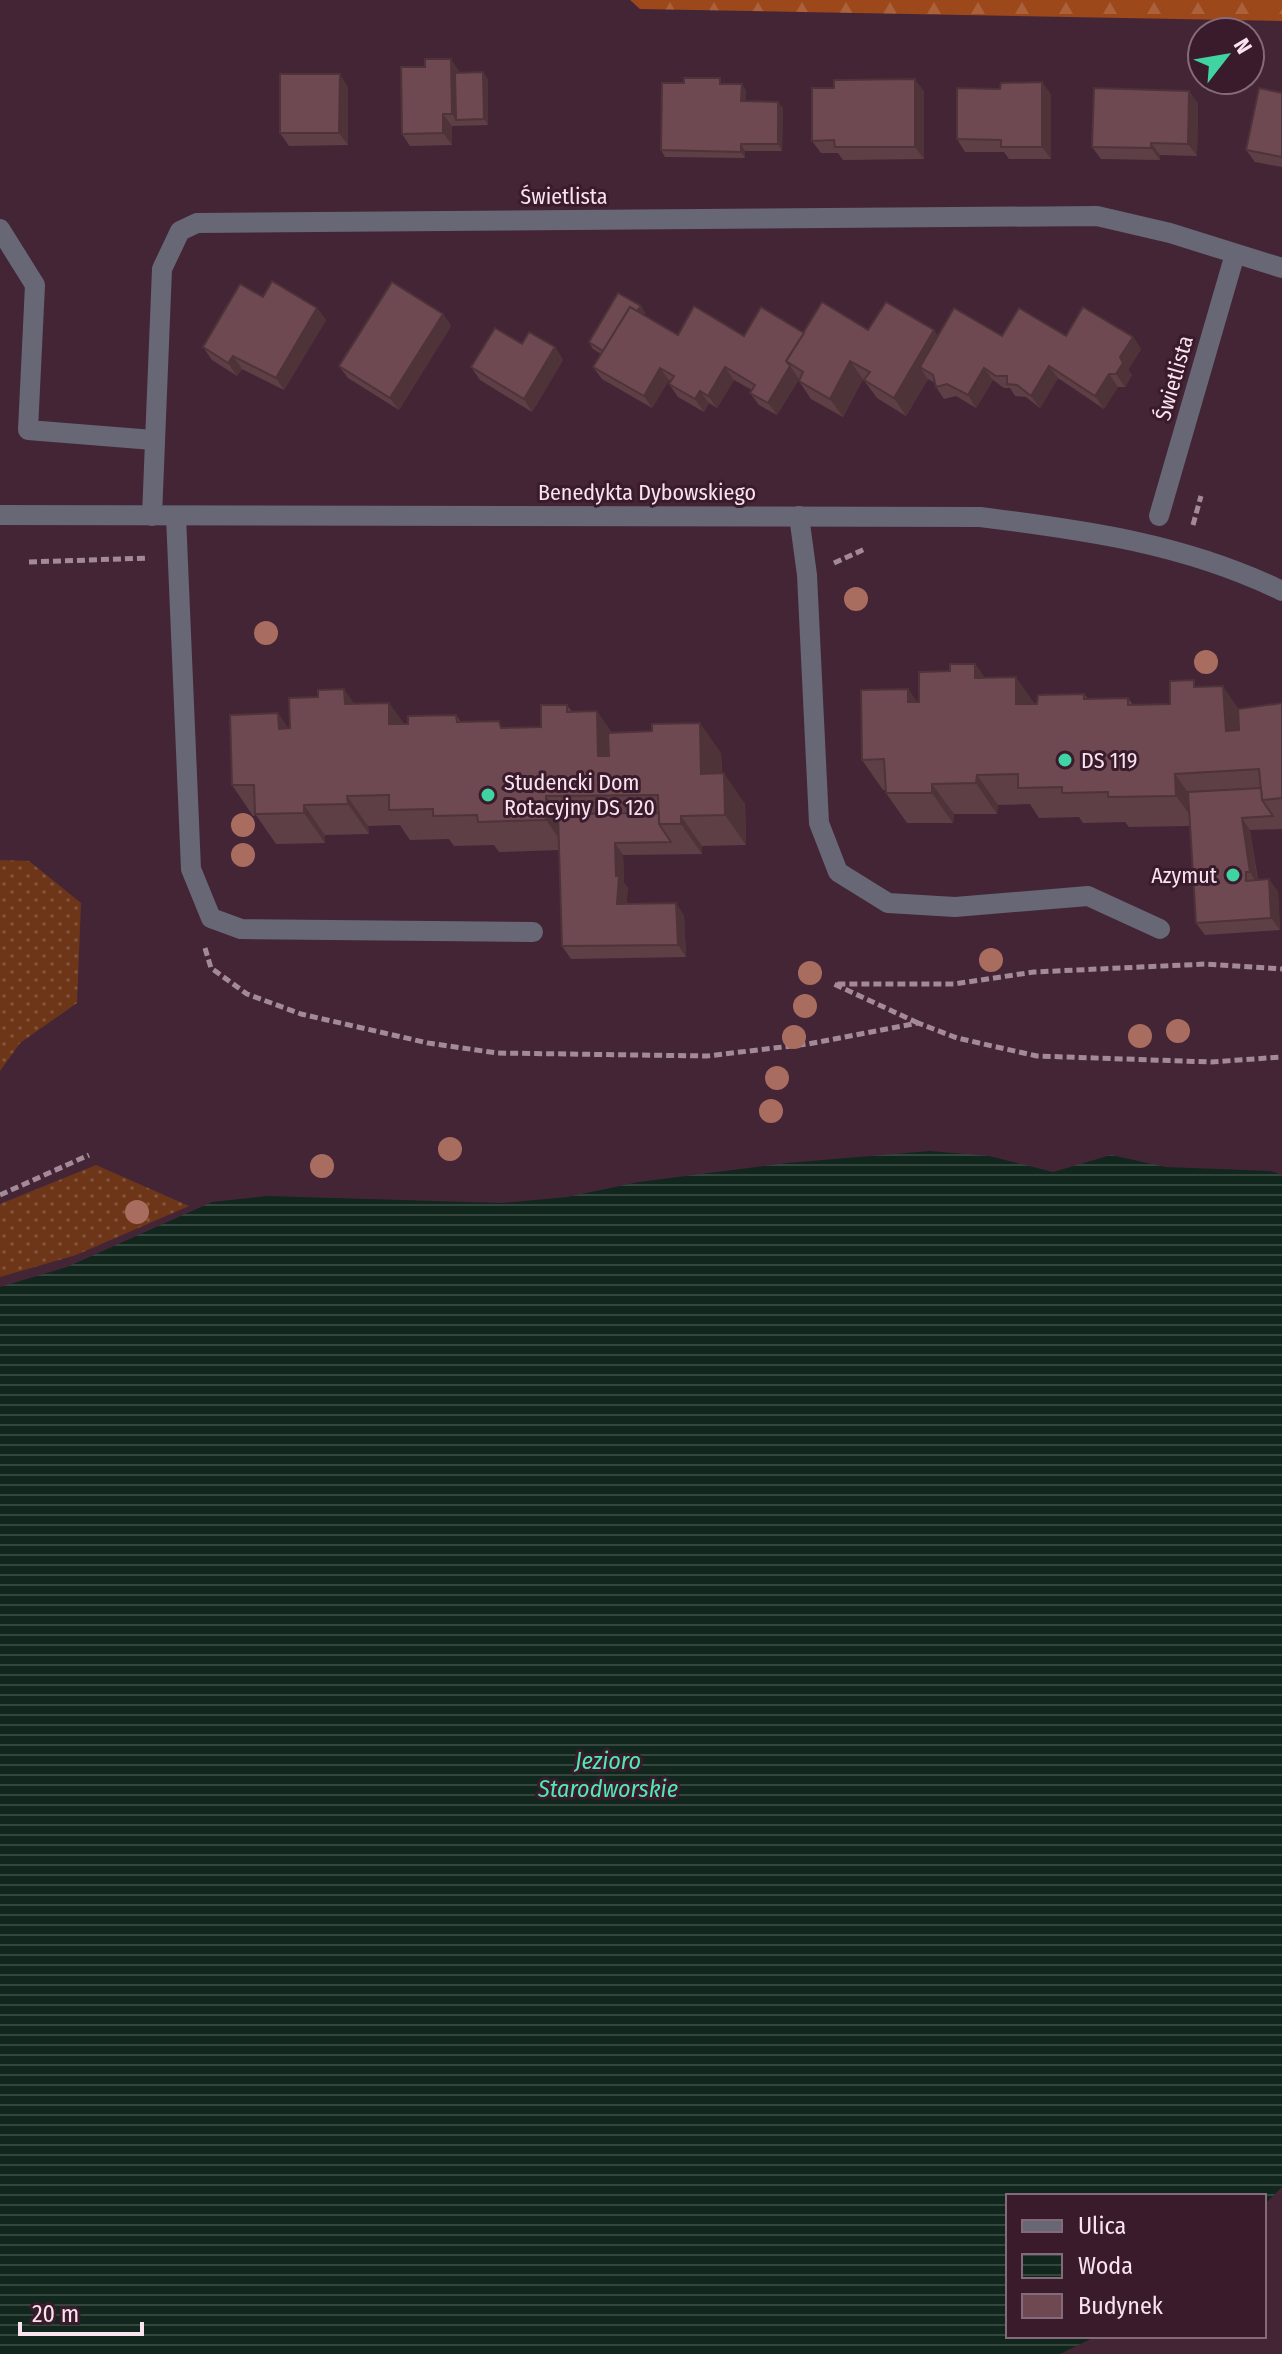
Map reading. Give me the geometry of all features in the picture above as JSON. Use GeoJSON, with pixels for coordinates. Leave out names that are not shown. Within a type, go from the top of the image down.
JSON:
{"type":"FeatureCollection","features":[{"type":"Feature","properties":{"kind":"street","name":"Świetlista"},"geometry":{"type":"LineString","coordinates":[[152,516],[162,269],[180,231],[197,223],[1097,216],[1155,229],[1282,268]]}},
{"type":"Feature","properties":{"kind":"street"},"geometry":{"type":"LineString","coordinates":[[0,229],[35,285],[28,430],[153,440]]}},
{"type":"Feature","properties":{"kind":"street","name":"Świetlista"},"geometry":{"type":"LineString","coordinates":[[1159,516],[1235,254]]}},
{"type":"Feature","properties":{"kind":"street","name":"Benedykta Dybowskiego"},"geometry":{"type":"LineString","coordinates":[[0,515],[980,517],[1107,533],[1236,569],[1282,591]]}},
{"type":"Feature","properties":{"kind":"street"},"geometry":{"type":"LineString","coordinates":[[176,516],[191,869],[211,918],[241,929],[533,932]]}},
{"type":"Feature","properties":{"kind":"street"},"geometry":{"type":"LineString","coordinates":[[799,516],[807,575],[819,823],[838,872],[888,903],[955,907],[1088,896],[1160,929]]}},
{"type":"Feature","properties":{"kind":"path"},"geometry":{"type":"LineString","coordinates":[[1193,525],[1200,499]]}},
{"type":"Feature","properties":{"kind":"path"},"geometry":{"type":"LineString","coordinates":[[807,575],[870,547]]}},
{"type":"Feature","properties":{"kind":"path"},"geometry":{"type":"LineString","coordinates":[[29,562],[160,557],[179,569]]}},
{"type":"Feature","properties":{"kind":"path"},"geometry":{"type":"LineString","coordinates":[[202,940],[211,968],[247,994],[329,1021],[428,1043],[497,1053],[707,1056],[808,1044],[918,1023]]}},
{"type":"Feature","properties":{"kind":"path"},"geometry":{"type":"LineString","coordinates":[[1282,969],[1206,964],[1034,972],[954,984],[834,984],[957,1038],[1037,1056],[1211,1062],[1282,1057]]}},
{"type":"Feature","properties":{"kind":"path"},"geometry":{"type":"LineString","coordinates":[[0,1195],[89,1155]]}},
{"type":"Feature","properties":{"kind":"shaded area"},"geometry":{"type":"Polygon","coordinates":[[[0,860],[29,861],[81,903],[77,1003],[20,1043],[0,1071],[0,860]]]}},
{"type":"Feature","properties":{"kind":"shaded area"},"geometry":{"type":"Polygon","coordinates":[[[96,1165],[189,1206],[76,1255],[0,1277],[0,1204],[96,1165]]]}},
{"type":"Feature","properties":{"kind":"green space"},"geometry":{"type":"Polygon","coordinates":[[[630,0],[1282,0],[1282,21],[1266,21],[1266,16],[1186,16],[1186,19],[640,9],[630,0]]]}},
{"type":"Feature","properties":{"kind":"water","name":"Jezioro Starodworskie"},"geometry":{"type":"Polygon","coordinates":[[[930,1151],[989,1156],[1053,1172],[1111,1155],[1166,1167],[1271,1171],[1282,1175],[1282,2187],[1266,2203],[1266,2194],[1006,2194],[1006,2338],[1093,2338],[1060,2354],[0,2354],[0,1287],[67,1267],[212,1202],[267,1196],[503,1203],[567,1197],[639,1182],[787,1163],[930,1151]]]}},
{"type":"Feature","properties":{"kind":"building"},"geometry":{"type":"Polygon","coordinates":[[[425,59],[451,59],[452,114],[443,114],[443,133],[402,134],[401,67],[425,67],[425,59]]]}},
{"type":"Feature","properties":{"kind":"building"},"geometry":{"type":"Polygon","coordinates":[[[483,72],[484,119],[456,120],[455,73],[483,72]]]}},
{"type":"Feature","properties":{"kind":"building"},"geometry":{"type":"Polygon","coordinates":[[[280,74],[340,74],[339,133],[280,133],[280,74]]]}},
{"type":"Feature","properties":{"kind":"building"},"geometry":{"type":"Polygon","coordinates":[[[684,78],[720,78],[720,84],[742,84],[741,101],[778,102],[778,144],[741,144],[741,152],[661,150],[662,83],[684,83],[684,78]]]}},
{"type":"Feature","properties":{"kind":"building"},"geometry":{"type":"Polygon","coordinates":[[[915,79],[915,147],[835,147],[834,140],[812,141],[812,88],[834,88],[834,80],[915,79]]]}},
{"type":"Feature","properties":{"kind":"building"},"geometry":{"type":"Polygon","coordinates":[[[1042,82],[1042,147],[1001,147],[1001,140],[957,139],[957,88],[1000,89],[1001,83],[1042,82]]]}},
{"type":"Feature","properties":{"kind":"building"},"geometry":{"type":"Polygon","coordinates":[[[1094,88],[1186,91],[1186,96],[1189,96],[1188,144],[1151,143],[1151,148],[1092,147],[1094,88]]]}},
{"type":"Feature","properties":{"kind":"building"},"geometry":{"type":"Polygon","coordinates":[[[1266,90],[1282,93],[1282,157],[1246,150],[1257,96],[1266,96],[1266,90]]]}},
{"type":"Feature","properties":{"kind":"building"},"geometry":{"type":"Polygon","coordinates":[[[272,281],[317,308],[276,378],[233,356],[228,363],[203,347],[240,284],[263,297],[272,281]]]}},
{"type":"Feature","properties":{"kind":"building"},"geometry":{"type":"Polygon","coordinates":[[[392,282],[443,314],[390,398],[339,366],[392,282]]]}},
{"type":"Feature","properties":{"kind":"building"},"geometry":{"type":"Polygon","coordinates":[[[618,293],[641,306],[637,311],[630,307],[603,351],[589,342],[618,293]]]}},
{"type":"Feature","properties":{"kind":"building"},"geometry":{"type":"Polygon","coordinates":[[[822,302],[868,330],[886,302],[934,330],[894,398],[864,380],[870,372],[850,361],[830,399],[799,381],[803,372],[786,361],[822,302]]]}},
{"type":"Feature","properties":{"kind":"building"},"geometry":{"type":"Polygon","coordinates":[[[694,306],[744,336],[761,307],[804,333],[786,361],[790,366],[768,403],[750,393],[755,385],[725,367],[708,396],[700,391],[695,399],[669,384],[674,376],[660,368],[644,396],[593,367],[630,307],[678,335],[694,306]]]}},
{"type":"Feature","properties":{"kind":"building"},"geometry":{"type":"Polygon","coordinates":[[[1083,307],[1133,337],[1120,357],[1123,363],[1116,374],[1109,374],[1095,396],[1049,366],[1031,396],[1017,385],[1007,384],[1007,376],[996,376],[984,368],[968,395],[947,384],[936,387],[933,375],[920,367],[954,308],[1002,336],[1019,308],[1066,336],[1083,307]]]}},
{"type":"Feature","properties":{"kind":"building"},"geometry":{"type":"Polygon","coordinates":[[[495,328],[522,344],[529,332],[555,347],[524,399],[471,367],[495,328]]]}},
{"type":"Feature","properties":{"kind":"building","name":"DS 119"},"geometry":{"type":"Polygon","coordinates":[[[950,664],[975,664],[975,678],[1016,677],[1016,704],[1037,704],[1038,695],[1084,694],[1084,699],[1128,698],[1128,705],[1170,704],[1170,681],[1194,680],[1194,687],[1223,686],[1226,731],[1239,730],[1238,709],[1282,703],[1282,798],[1262,800],[1259,769],[1175,774],[1176,796],[1108,797],[1108,792],[1062,793],[1062,787],[1018,788],[1018,774],[977,775],[976,783],[932,784],[932,793],[886,793],[884,759],[862,760],[861,690],[908,689],[908,702],[919,702],[919,672],[950,671],[950,664]]]}},
{"type":"Feature","properties":{"kind":"building","name":"Studencki Dom Rotacyjny DS 120"},"geometry":{"type":"Polygon","coordinates":[[[344,689],[345,704],[389,703],[389,724],[408,724],[408,716],[456,715],[457,722],[499,721],[501,728],[541,727],[541,705],[567,705],[567,712],[597,711],[598,756],[609,756],[608,733],[652,731],[652,724],[700,723],[701,774],[724,773],[725,815],[681,816],[681,824],[659,824],[658,795],[546,796],[546,820],[478,822],[477,815],[433,816],[433,809],[389,810],[389,795],[347,796],[348,804],[304,805],[304,813],[255,814],[254,785],[232,785],[230,715],[278,713],[279,729],[290,728],[289,698],[318,697],[318,690],[344,689]]]}},
{"type":"Feature","properties":{"kind":"building"},"geometry":{"type":"Polygon","coordinates":[[[1261,788],[1262,800],[1273,816],[1242,818],[1250,872],[1246,872],[1246,881],[1269,879],[1271,918],[1196,923],[1188,792],[1261,788]]]}},
{"type":"Feature","properties":{"kind":"building"},"geometry":{"type":"Polygon","coordinates":[[[659,813],[659,824],[671,842],[615,843],[616,876],[619,876],[617,904],[676,903],[678,945],[562,946],[558,814],[659,813]]]}},
{"type":"Feature","properties":{"kind":"place","name":"DS 119"},"geometry":{"type":"Point","coordinates":[1065,760]}},
{"type":"Feature","properties":{"kind":"place","name":"Studencki Dom Rotacyjny DS 120"},"geometry":{"type":"Point","coordinates":[488,795]}},
{"type":"Feature","properties":{"kind":"place","name":"Azymut"},"geometry":{"type":"Point","coordinates":[1233,875]}}]}
